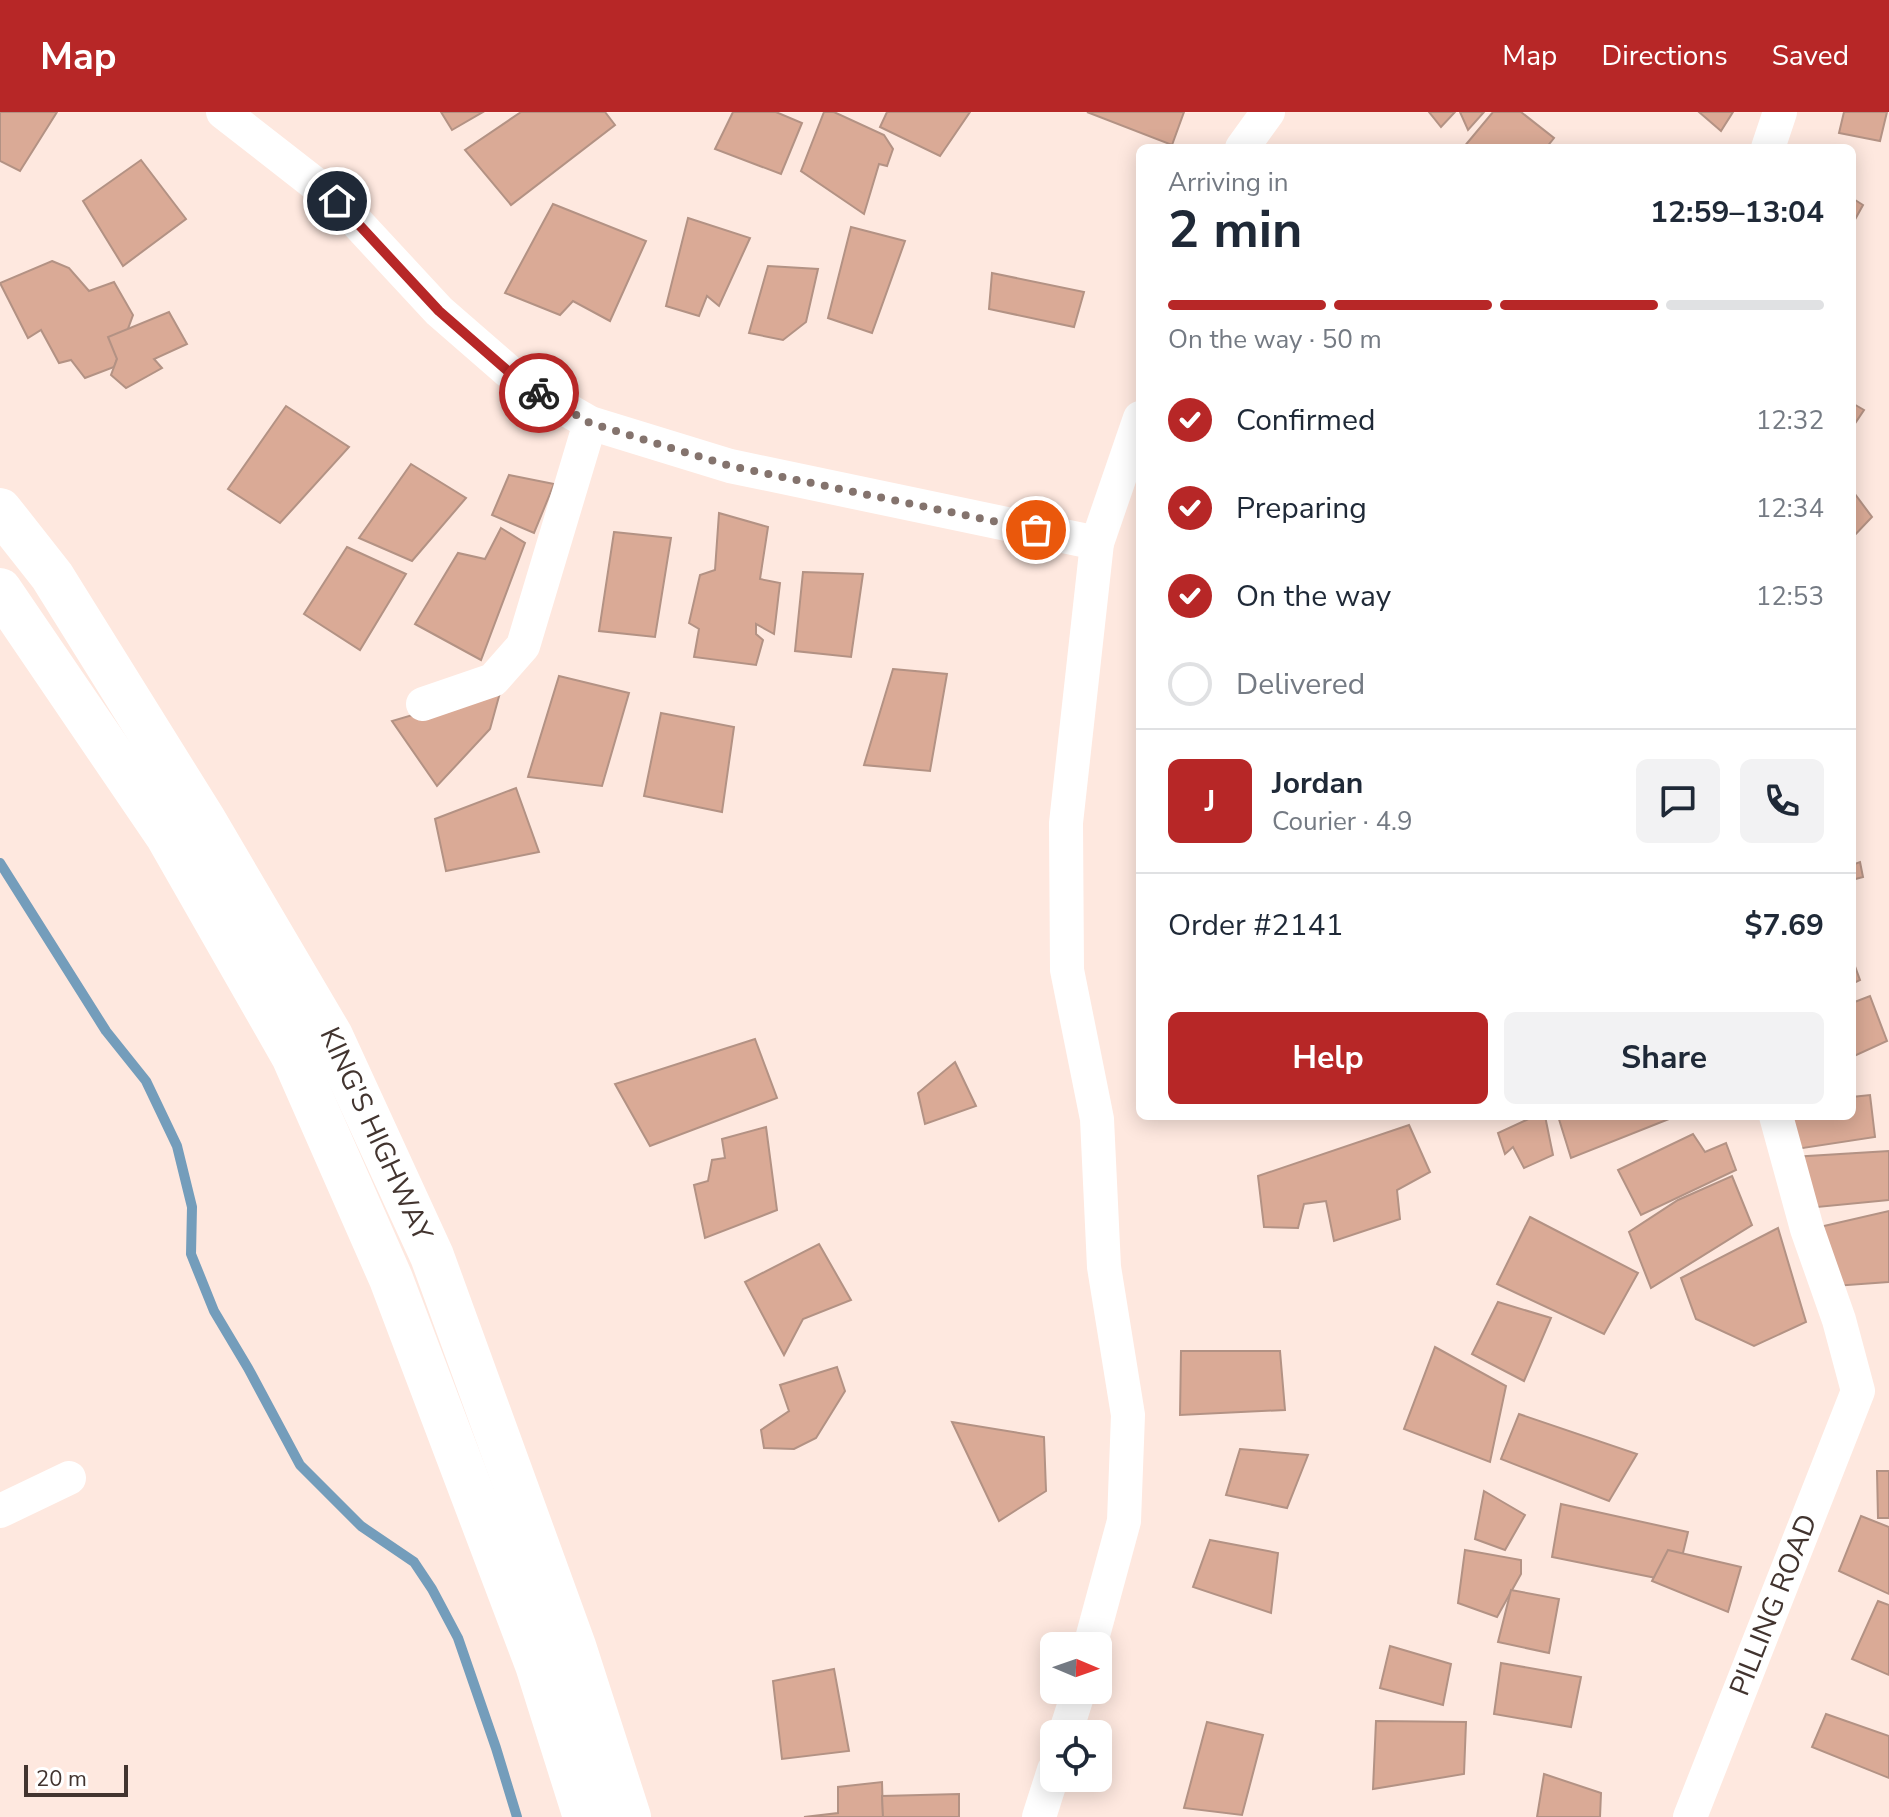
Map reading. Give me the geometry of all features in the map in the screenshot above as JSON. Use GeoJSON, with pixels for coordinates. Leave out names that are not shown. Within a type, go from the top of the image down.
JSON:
{"type":"FeatureCollection","features":[{"type":"Feature","properties":{"kind":"highway","name":"KING'S HIGHWAY"},"geometry":{"type":"LineString","coordinates":[[0,510],[52,576],[204,820],[331,1036],[432,1256],[574,1646],[629,1817]]}},
{"type":"Feature","properties":{"kind":"highway","name":"KING'S HIGHWAY"},"geometry":{"type":"LineString","coordinates":[[0,590],[168,837],[293,1056],[391,1279],[537,1665],[585,1817]]}},
{"type":"Feature","properties":{"kind":"street"},"geometry":{"type":"LineString","coordinates":[[223,112],[337,201],[439,311],[524,385],[590,423],[730,466],[1097,543]]}},
{"type":"Feature","properties":{"kind":"street"},"geometry":{"type":"LineString","coordinates":[[1245,144],[1268,112]]}},
{"type":"Feature","properties":{"kind":"street"},"geometry":{"type":"LineString","coordinates":[[1769,144],[1780,112]]}},
{"type":"Feature","properties":{"kind":"street"},"geometry":{"type":"LineString","coordinates":[[423,704],[493,680],[523,646],[590,423]]}},
{"type":"Feature","properties":{"kind":"street"},"geometry":{"type":"LineString","coordinates":[[1094,1632],[1124,1521],[1128,1415],[1104,1267],[1097,1119],[1067,970],[1066,823],[1097,543],[1128,491],[1136,442]]}},
{"type":"Feature","properties":{"kind":"street","name":"PILLING ROAD"},"geometry":{"type":"LineString","coordinates":[[1690,1817],[1858,1391],[1839,1320],[1807,1229],[1777,1120]]}},
{"type":"Feature","properties":{"kind":"street"},"geometry":{"type":"LineString","coordinates":[[0,1511],[69,1478]]}},
{"type":"Feature","properties":{"kind":"street"},"geometry":{"type":"LineString","coordinates":[[1039,1817],[1047,1792]]}},
{"type":"Feature","properties":{"kind":"building"},"geometry":{"type":"Polygon","coordinates":[[[0,112],[57,112],[20,171],[0,161],[0,112]]]}},
{"type":"Feature","properties":{"kind":"building"},"geometry":{"type":"Polygon","coordinates":[[[441,112],[483,112],[452,130],[441,112]]]}},
{"type":"Feature","properties":{"kind":"building"},"geometry":{"type":"Polygon","coordinates":[[[521,112],[605,112],[615,125],[511,205],[465,150],[521,112]]]}},
{"type":"Feature","properties":{"kind":"building"},"geometry":{"type":"Polygon","coordinates":[[[733,112],[776,112],[802,123],[781,174],[715,149],[733,112]]]}},
{"type":"Feature","properties":{"kind":"building"},"geometry":{"type":"Polygon","coordinates":[[[824,112],[834,112],[884,135],[893,149],[887,166],[879,164],[864,214],[801,171],[824,112]]]}},
{"type":"Feature","properties":{"kind":"building"},"geometry":{"type":"Polygon","coordinates":[[[887,112],[970,112],[940,156],[880,127],[887,112]]]}},
{"type":"Feature","properties":{"kind":"building"},"geometry":{"type":"Polygon","coordinates":[[[1087,112],[1184,112],[1172,144],[1087,112]]]}},
{"type":"Feature","properties":{"kind":"building"},"geometry":{"type":"Polygon","coordinates":[[[1429,112],[1455,112],[1441,127],[1429,112]]]}},
{"type":"Feature","properties":{"kind":"building"},"geometry":{"type":"Polygon","coordinates":[[[1460,112],[1484,112],[1468,130],[1460,112]]]}},
{"type":"Feature","properties":{"kind":"building"},"geometry":{"type":"Polygon","coordinates":[[[1493,112],[1521,112],[1554,138],[1549,144],[1466,144],[1493,112]]]}},
{"type":"Feature","properties":{"kind":"building"},"geometry":{"type":"Polygon","coordinates":[[[1699,112],[1733,112],[1721,131],[1699,112]]]}},
{"type":"Feature","properties":{"kind":"building"},"geometry":{"type":"Polygon","coordinates":[[[1844,112],[1887,112],[1880,141],[1839,133],[1844,112]]]}},
{"type":"Feature","properties":{"kind":"building"},"geometry":{"type":"Polygon","coordinates":[[[141,160],[186,219],[123,266],[83,201],[141,160]]]}},
{"type":"Feature","properties":{"kind":"building"},"geometry":{"type":"Polygon","coordinates":[[[1856,201],[1863,205],[1856,218],[1856,201]]]}},
{"type":"Feature","properties":{"kind":"building"},"geometry":{"type":"Polygon","coordinates":[[[553,204],[646,241],[610,321],[573,301],[560,315],[505,293],[553,204]]]}},
{"type":"Feature","properties":{"kind":"building"},"geometry":{"type":"Polygon","coordinates":[[[688,218],[750,238],[719,306],[707,296],[699,316],[666,306],[688,218]]]}},
{"type":"Feature","properties":{"kind":"building"},"geometry":{"type":"Polygon","coordinates":[[[851,227],[905,241],[872,333],[828,318],[851,227]]]}},
{"type":"Feature","properties":{"kind":"building"},"geometry":{"type":"Polygon","coordinates":[[[52,261],[69,268],[89,291],[114,282],[133,315],[114,367],[85,378],[71,360],[59,363],[41,330],[28,338],[0,283],[52,261]]]}},
{"type":"Feature","properties":{"kind":"building"},"geometry":{"type":"Polygon","coordinates":[[[768,266],[818,269],[806,322],[783,340],[749,333],[768,266]]]}},
{"type":"Feature","properties":{"kind":"building"},"geometry":{"type":"Polygon","coordinates":[[[992,273],[1084,292],[1074,327],[989,309],[992,273]]]}},
{"type":"Feature","properties":{"kind":"building"},"geometry":{"type":"Polygon","coordinates":[[[169,312],[187,344],[154,359],[162,368],[126,388],[111,375],[117,359],[108,337],[169,312]]]}},
{"type":"Feature","properties":{"kind":"building"},"geometry":{"type":"Polygon","coordinates":[[[1856,405],[1864,410],[1856,422],[1856,405]]]}},
{"type":"Feature","properties":{"kind":"building"},"geometry":{"type":"Polygon","coordinates":[[[286,406],[349,447],[280,523],[228,489],[286,406]]]}},
{"type":"Feature","properties":{"kind":"building"},"geometry":{"type":"Polygon","coordinates":[[[411,464],[466,498],[412,561],[359,538],[411,464]]]}},
{"type":"Feature","properties":{"kind":"building"},"geometry":{"type":"Polygon","coordinates":[[[509,475],[554,484],[534,533],[492,515],[509,475]]]}},
{"type":"Feature","properties":{"kind":"building"},"geometry":{"type":"Polygon","coordinates":[[[1856,495],[1872,517],[1856,534],[1856,495]]]}},
{"type":"Feature","properties":{"kind":"building"},"geometry":{"type":"Polygon","coordinates":[[[719,513],[768,527],[760,579],[780,583],[774,634],[756,624],[756,634],[763,640],[756,665],[694,657],[699,629],[689,623],[700,575],[715,570],[719,513]]]}},
{"type":"Feature","properties":{"kind":"building"},"geometry":{"type":"Polygon","coordinates":[[[501,528],[525,543],[481,660],[415,624],[458,553],[485,559],[501,528]]]}},
{"type":"Feature","properties":{"kind":"building"},"geometry":{"type":"Polygon","coordinates":[[[614,532],[671,538],[655,637],[599,631],[614,532]]]}},
{"type":"Feature","properties":{"kind":"building"},"geometry":{"type":"Polygon","coordinates":[[[347,547],[406,574],[360,650],[304,614],[347,547]]]}},
{"type":"Feature","properties":{"kind":"building"},"geometry":{"type":"Polygon","coordinates":[[[803,572],[863,574],[851,657],[795,651],[803,572]]]}},
{"type":"Feature","properties":{"kind":"building"},"geometry":{"type":"Polygon","coordinates":[[[893,669],[947,674],[930,771],[864,765],[893,669]]]}},
{"type":"Feature","properties":{"kind":"building"},"geometry":{"type":"Polygon","coordinates":[[[559,676],[629,693],[602,786],[528,777],[559,676]]]}},
{"type":"Feature","properties":{"kind":"building"},"geometry":{"type":"Polygon","coordinates":[[[501,689],[490,729],[437,786],[392,721],[501,689]]]}},
{"type":"Feature","properties":{"kind":"building"},"geometry":{"type":"Polygon","coordinates":[[[661,713],[734,727],[722,812],[644,796],[661,713]]]}},
{"type":"Feature","properties":{"kind":"building"},"geometry":{"type":"Polygon","coordinates":[[[516,788],[539,852],[446,871],[435,819],[516,788]]]}},
{"type":"Feature","properties":{"kind":"building"},"geometry":{"type":"Polygon","coordinates":[[[1860,862],[1863,877],[1856,879],[1856,864],[1860,862]]]}},
{"type":"Feature","properties":{"kind":"building"},"geometry":{"type":"Polygon","coordinates":[[[1870,996],[1887,1041],[1856,1055],[1856,1001],[1870,996]]]}},
{"type":"Feature","properties":{"kind":"building"},"geometry":{"type":"Polygon","coordinates":[[[755,1039],[777,1098],[650,1146],[615,1084],[755,1039]]]}},
{"type":"Feature","properties":{"kind":"building"},"geometry":{"type":"Polygon","coordinates":[[[955,1062],[976,1106],[925,1124],[918,1093],[955,1062]]]}},
{"type":"Feature","properties":{"kind":"building"},"geometry":{"type":"Polygon","coordinates":[[[1870,1095],[1875,1137],[1790,1150],[1781,1120],[1856,1120],[1856,1097],[1870,1095]]]}},
{"type":"Feature","properties":{"kind":"building"},"geometry":{"type":"Polygon","coordinates":[[[1526,1120],[1546,1120],[1553,1155],[1524,1168],[1513,1147],[1505,1154],[1498,1133],[1526,1120]]]}},
{"type":"Feature","properties":{"kind":"building"},"geometry":{"type":"Polygon","coordinates":[[[1559,1120],[1666,1120],[1571,1158],[1559,1120]]]}},
{"type":"Feature","properties":{"kind":"building"},"geometry":{"type":"Polygon","coordinates":[[[1409,1125],[1430,1172],[1397,1190],[1400,1219],[1334,1241],[1326,1201],[1304,1204],[1298,1228],[1264,1227],[1258,1176],[1409,1125]]]}},
{"type":"Feature","properties":{"kind":"building"},"geometry":{"type":"Polygon","coordinates":[[[766,1127],[777,1210],[705,1238],[694,1185],[708,1181],[712,1160],[725,1158],[722,1139],[766,1127]]]}},
{"type":"Feature","properties":{"kind":"building"},"geometry":{"type":"Polygon","coordinates":[[[1693,1134],[1705,1152],[1726,1143],[1736,1170],[1641,1215],[1618,1170],[1693,1134]]]}},
{"type":"Feature","properties":{"kind":"building"},"geometry":{"type":"Polygon","coordinates":[[[1889,1151],[1889,1200],[1807,1208],[1792,1157],[1889,1151]]]}},
{"type":"Feature","properties":{"kind":"building"},"geometry":{"type":"Polygon","coordinates":[[[1732,1176],[1752,1225],[1651,1288],[1629,1232],[1678,1200],[1732,1176]]]}},
{"type":"Feature","properties":{"kind":"building"},"geometry":{"type":"Polygon","coordinates":[[[1889,1211],[1889,1282],[1834,1286],[1811,1229],[1889,1211]]]}},
{"type":"Feature","properties":{"kind":"building"},"geometry":{"type":"Polygon","coordinates":[[[1530,1217],[1638,1273],[1604,1334],[1497,1284],[1530,1217]]]}},
{"type":"Feature","properties":{"kind":"building"},"geometry":{"type":"Polygon","coordinates":[[[1778,1228],[1806,1322],[1754,1346],[1696,1319],[1681,1278],[1778,1228]]]}},
{"type":"Feature","properties":{"kind":"building"},"geometry":{"type":"Polygon","coordinates":[[[819,1244],[851,1300],[803,1319],[784,1355],[745,1282],[819,1244]]]}},
{"type":"Feature","properties":{"kind":"building"},"geometry":{"type":"Polygon","coordinates":[[[1498,1302],[1551,1318],[1524,1381],[1472,1354],[1498,1302]]]}},
{"type":"Feature","properties":{"kind":"building"},"geometry":{"type":"Polygon","coordinates":[[[1435,1347],[1506,1386],[1490,1462],[1404,1429],[1435,1347]]]}},
{"type":"Feature","properties":{"kind":"building"},"geometry":{"type":"Polygon","coordinates":[[[1181,1351],[1280,1351],[1285,1410],[1180,1415],[1181,1351]]]}},
{"type":"Feature","properties":{"kind":"building"},"geometry":{"type":"Polygon","coordinates":[[[837,1367],[845,1391],[816,1438],[794,1449],[764,1448],[761,1430],[789,1411],[780,1385],[837,1367]]]}},
{"type":"Feature","properties":{"kind":"building"},"geometry":{"type":"Polygon","coordinates":[[[1519,1414],[1637,1454],[1609,1501],[1501,1459],[1519,1414]]]}},
{"type":"Feature","properties":{"kind":"building"},"geometry":{"type":"Polygon","coordinates":[[[952,1422],[1044,1437],[1046,1491],[999,1521],[952,1422]]]}},
{"type":"Feature","properties":{"kind":"building"},"geometry":{"type":"Polygon","coordinates":[[[1240,1449],[1308,1455],[1287,1508],[1226,1495],[1240,1449]]]}},
{"type":"Feature","properties":{"kind":"building"},"geometry":{"type":"Polygon","coordinates":[[[1877,1471],[1889,1471],[1889,1518],[1878,1518],[1877,1471]]]}},
{"type":"Feature","properties":{"kind":"building"},"geometry":{"type":"Polygon","coordinates":[[[1484,1491],[1525,1515],[1505,1550],[1475,1539],[1484,1491]]]}},
{"type":"Feature","properties":{"kind":"building"},"geometry":{"type":"Polygon","coordinates":[[[1561,1504],[1688,1532],[1676,1582],[1552,1557],[1561,1504]]]}},
{"type":"Feature","properties":{"kind":"building"},"geometry":{"type":"Polygon","coordinates":[[[1861,1516],[1889,1527],[1889,1594],[1839,1571],[1861,1516]]]}},
{"type":"Feature","properties":{"kind":"building"},"geometry":{"type":"Polygon","coordinates":[[[1210,1540],[1278,1553],[1271,1613],[1193,1587],[1210,1540]]]}},
{"type":"Feature","properties":{"kind":"building"},"geometry":{"type":"Polygon","coordinates":[[[1465,1550],[1521,1560],[1521,1574],[1497,1617],[1458,1603],[1465,1550]]]}},
{"type":"Feature","properties":{"kind":"building"},"geometry":{"type":"Polygon","coordinates":[[[1668,1550],[1741,1567],[1728,1612],[1652,1581],[1668,1550]]]}},
{"type":"Feature","properties":{"kind":"building"},"geometry":{"type":"Polygon","coordinates":[[[1511,1590],[1559,1599],[1549,1653],[1498,1642],[1511,1590]]]}},
{"type":"Feature","properties":{"kind":"building"},"geometry":{"type":"Polygon","coordinates":[[[1878,1601],[1889,1605],[1889,1675],[1852,1659],[1878,1601]]]}},
{"type":"Feature","properties":{"kind":"building"},"geometry":{"type":"Polygon","coordinates":[[[1390,1646],[1451,1664],[1443,1705],[1380,1688],[1390,1646]]]}},
{"type":"Feature","properties":{"kind":"building"},"geometry":{"type":"Polygon","coordinates":[[[1501,1663],[1581,1677],[1571,1727],[1494,1714],[1501,1663]]]}},
{"type":"Feature","properties":{"kind":"building"},"geometry":{"type":"Polygon","coordinates":[[[834,1669],[849,1751],[782,1759],[773,1681],[834,1669]]]}},
{"type":"Feature","properties":{"kind":"building"},"geometry":{"type":"Polygon","coordinates":[[[1826,1714],[1889,1736],[1889,1778],[1812,1747],[1826,1714]]]}},
{"type":"Feature","properties":{"kind":"building"},"geometry":{"type":"Polygon","coordinates":[[[1376,1721],[1466,1722],[1464,1774],[1373,1789],[1376,1721]]]}},
{"type":"Feature","properties":{"kind":"building"},"geometry":{"type":"Polygon","coordinates":[[[1207,1722],[1263,1735],[1242,1815],[1184,1808],[1207,1722]]]}},
{"type":"Feature","properties":{"kind":"building"},"geometry":{"type":"Polygon","coordinates":[[[1544,1774],[1601,1793],[1600,1817],[1537,1817],[1544,1774]]]}},
{"type":"Feature","properties":{"kind":"building"},"geometry":{"type":"Polygon","coordinates":[[[882,1782],[883,1817],[804,1817],[838,1813],[838,1787],[882,1782]]]}},
{"type":"Feature","properties":{"kind":"building"},"geometry":{"type":"Polygon","coordinates":[[[959,1794],[959,1817],[883,1817],[882,1796],[959,1794]]]}},
{"type":"Feature","properties":{"kind":"waterway"},"geometry":{"type":"LineString","coordinates":[[0,863],[106,1031],[146,1081],[177,1146],[192,1207],[191,1254],[214,1311],[300,1465],[361,1526],[414,1562],[432,1589],[458,1638],[517,1817]]}},
{"type":"Feature","properties":{"kind":"way so far"},"geometry":{"type":"LineString","coordinates":[[539,393],[590,423],[730,466],[1036,530]]}},
{"type":"Feature","properties":{"kind":"route"},"geometry":{"type":"LineString","coordinates":[[337,201],[439,311],[524,385],[539,393]]}}]}
